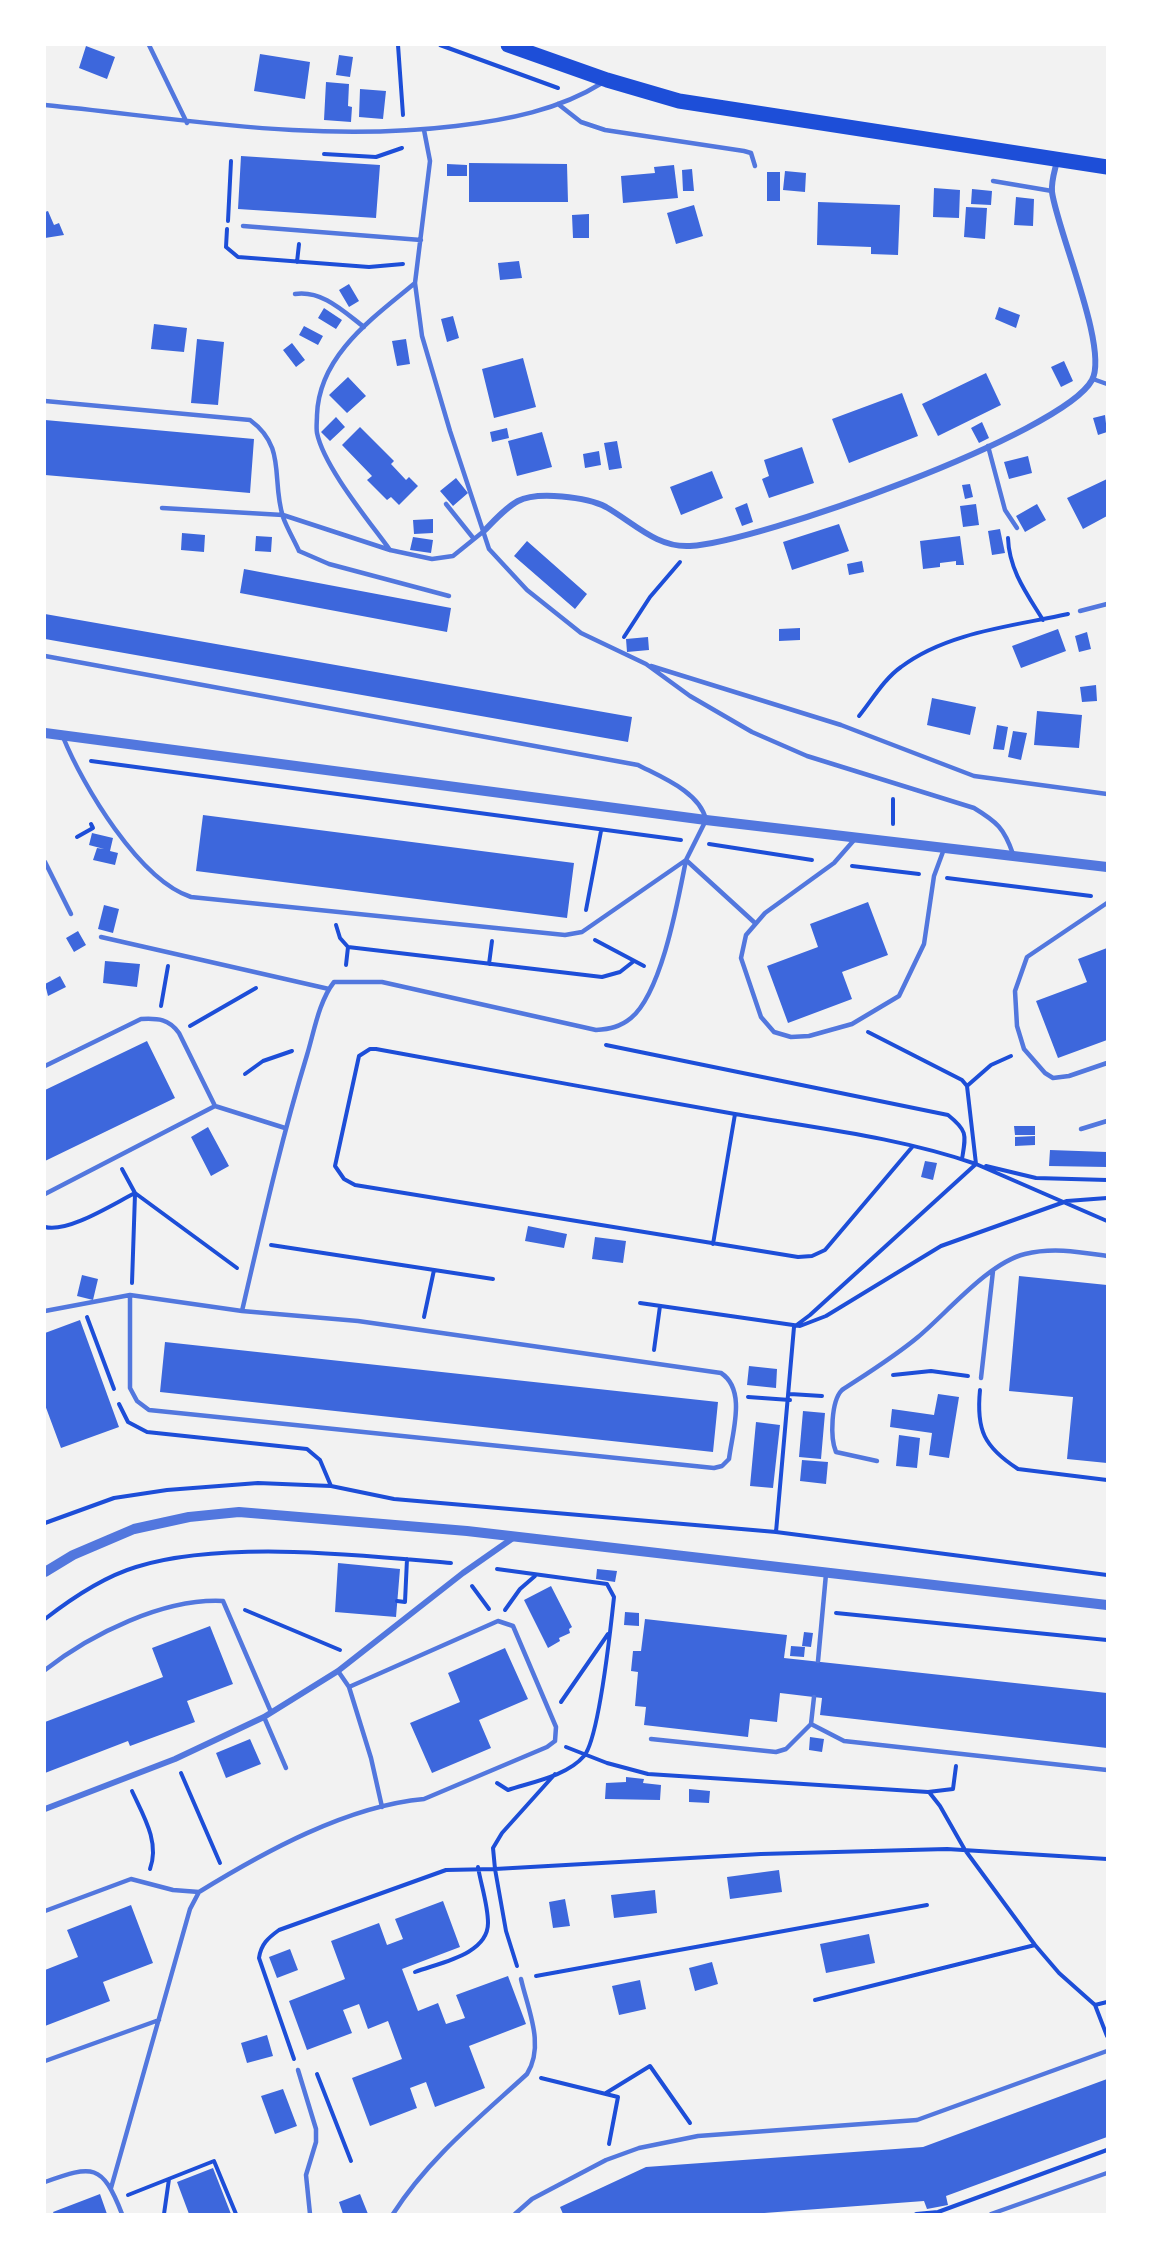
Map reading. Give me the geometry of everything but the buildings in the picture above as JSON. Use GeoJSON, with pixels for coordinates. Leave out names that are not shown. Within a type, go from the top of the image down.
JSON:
{"type":"FeatureCollection","features":[{"type":"Feature","properties":{"kind":"main road"},"geometry":{"type":"LineString","coordinates":[[508,45],[607,80],[679,101],[1107,167]]}},
{"type":"Feature","properties":{"kind":"street"},"geometry":{"type":"LineString","coordinates":[[484,531],[519,500],[557,496],[577,497],[604,506],[661,542],[676,546],[690,546],[775,527],[938,471],[1063,406],[1083,392],[1093,379],[1093,348],[1084,299],[1052,191],[1058,160]]}},
{"type":"Feature","properties":{"kind":"street"},"geometry":{"type":"LineString","coordinates":[[45,733],[706,820],[1107,867]]}},
{"type":"Feature","properties":{"kind":"street"},"geometry":{"type":"LineString","coordinates":[[47,1567],[134,1529],[189,1517],[239,1512],[357,1520],[1107,1605]]}},
{"type":"Feature","properties":{"kind":"street"},"geometry":{"type":"LineString","coordinates":[[45,1809],[175,1759],[264,1717],[338,1671],[463,1573],[515,1537]]}},
{"type":"Feature","properties":{"kind":"lane"},"geometry":{"type":"LineString","coordinates":[[149,45],[187,123]]}},
{"type":"Feature","properties":{"kind":"lane"},"geometry":{"type":"LineString","coordinates":[[45,105],[129,113],[187,123],[290,131],[372,134],[481,123],[572,101],[607,80]]}},
{"type":"Feature","properties":{"kind":"lane"},"geometry":{"type":"LineString","coordinates":[[558,104],[570,116],[594,127],[744,151],[751,153],[755,165]]}},
{"type":"Feature","properties":{"kind":"lane"},"geometry":{"type":"LineString","coordinates":[[424,130],[430,161],[415,283],[425,346],[489,549],[527,590],[581,633],[646,664],[851,731],[974,776],[996,781],[1107,794]]}},
{"type":"Feature","properties":{"kind":"lane"},"geometry":{"type":"LineString","coordinates":[[993,181],[1052,191]]}},
{"type":"Feature","properties":{"kind":"lane"},"geometry":{"type":"LineString","coordinates":[[243,226],[421,240]]}},
{"type":"Feature","properties":{"kind":"lane"},"geometry":{"type":"LineString","coordinates":[[390,550],[338,477],[317,433],[318,405],[324,381],[338,352],[415,283]]}},
{"type":"Feature","properties":{"kind":"lane"},"geometry":{"type":"LineString","coordinates":[[295,294],[307,292],[320,296],[364,327]]}},
{"type":"Feature","properties":{"kind":"lane"},"geometry":{"type":"LineString","coordinates":[[1093,379],[1107,384]]}},
{"type":"Feature","properties":{"kind":"lane"},"geometry":{"type":"LineString","coordinates":[[45,401],[250,420],[264,430],[274,447],[283,515],[298,551],[311,558],[449,596]]}},
{"type":"Feature","properties":{"kind":"lane"},"geometry":{"type":"LineString","coordinates":[[988,446],[1007,516],[1017,528]]}},
{"type":"Feature","properties":{"kind":"lane"},"geometry":{"type":"LineString","coordinates":[[446,504],[474,539]]}},
{"type":"Feature","properties":{"kind":"lane"},"geometry":{"type":"LineString","coordinates":[[162,508],[283,515],[390,550],[432,559],[453,556],[484,531]]}},
{"type":"Feature","properties":{"kind":"lane"},"geometry":{"type":"LineString","coordinates":[[1080,611],[1107,604]]}},
{"type":"Feature","properties":{"kind":"lane"},"geometry":{"type":"LineString","coordinates":[[45,656],[638,765],[679,788],[698,804],[706,820],[686,860],[674,920],[658,974],[633,1017],[617,1028],[596,1030],[382,982],[334,982],[329,989],[309,1048],[285,1128],[242,1311]]}},
{"type":"Feature","properties":{"kind":"lane"},"geometry":{"type":"LineString","coordinates":[[646,664],[690,696],[752,732],[807,756],[974,808],[995,821],[1007,836],[1014,856]]}},
{"type":"Feature","properties":{"kind":"lane"},"geometry":{"type":"LineString","coordinates":[[62,735],[72,759],[142,864],[163,883],[191,897],[565,935],[582,932],[686,860]]}},
{"type":"Feature","properties":{"kind":"lane"},"geometry":{"type":"LineString","coordinates":[[855,838],[834,863],[755,923],[746,935],[741,958],[761,1017],[774,1032],[791,1037],[809,1036],[852,1024],[899,996],[912,974],[924,944],[934,876],[944,849]]}},
{"type":"Feature","properties":{"kind":"lane"},"geometry":{"type":"LineString","coordinates":[[686,860],[755,923]]}},
{"type":"Feature","properties":{"kind":"lane"},"geometry":{"type":"LineString","coordinates":[[45,862],[70,914]]}},
{"type":"Feature","properties":{"kind":"lane"},"geometry":{"type":"LineString","coordinates":[[1105,905],[1027,957],[1015,991],[1017,1026],[1024,1049],[1045,1073],[1053,1078],[1069,1076],[1107,1063]]}},
{"type":"Feature","properties":{"kind":"lane"},"geometry":{"type":"LineString","coordinates":[[101,937],[329,989]]}},
{"type":"Feature","properties":{"kind":"lane"},"geometry":{"type":"LineString","coordinates":[[45,1066],[141,1019],[159,1018],[172,1024],[179,1033],[214,1106]]}},
{"type":"Feature","properties":{"kind":"lane"},"geometry":{"type":"LineString","coordinates":[[45,1194],[214,1106],[285,1128]]}},
{"type":"Feature","properties":{"kind":"lane"},"geometry":{"type":"LineString","coordinates":[[1080,1129],[1107,1121]]}},
{"type":"Feature","properties":{"kind":"lane"},"geometry":{"type":"LineString","coordinates":[[877,1461],[836,1452],[832,1442],[837,1397],[842,1390],[916,1338],[993,1271],[1024,1254],[1050,1250],[1107,1256]]}},
{"type":"Feature","properties":{"kind":"lane"},"geometry":{"type":"LineString","coordinates":[[981,1378],[993,1271]]}},
{"type":"Feature","properties":{"kind":"lane"},"geometry":{"type":"LineString","coordinates":[[45,1311],[130,1295],[242,1311],[422,1329],[721,1373],[730,1379],[736,1395],[729,1459],[722,1466],[714,1468],[149,1410],[137,1401],[130,1388],[130,1295]]}},
{"type":"Feature","properties":{"kind":"lane"},"geometry":{"type":"LineString","coordinates":[[818,1661],[826,1573]]}},
{"type":"Feature","properties":{"kind":"lane"},"geometry":{"type":"LineString","coordinates":[[45,1670],[105,1631],[136,1619],[204,1600],[223,1601],[271,1712]]}},
{"type":"Feature","properties":{"kind":"lane"},"geometry":{"type":"LineString","coordinates":[[111,2188],[190,1909],[199,1892],[225,1876],[342,1817],[424,1799],[537,1752],[555,1741],[556,1727],[513,1626],[498,1621],[349,1687]]}},
{"type":"Feature","properties":{"kind":"lane"},"geometry":{"type":"LineString","coordinates":[[338,1671],[349,1687],[371,1758],[382,1807]]}},
{"type":"Feature","properties":{"kind":"lane"},"geometry":{"type":"LineString","coordinates":[[651,1739],[777,1752],[786,1749],[811,1724],[814,1697]]}},
{"type":"Feature","properties":{"kind":"lane"},"geometry":{"type":"LineString","coordinates":[[264,1717],[286,1768]]}},
{"type":"Feature","properties":{"kind":"lane"},"geometry":{"type":"LineString","coordinates":[[811,1724],[844,1741],[1107,1770]]}},
{"type":"Feature","properties":{"kind":"lane"},"geometry":{"type":"LineString","coordinates":[[45,1911],[117,1882],[131,1879],[146,1881],[173,1890],[199,1892]]}},
{"type":"Feature","properties":{"kind":"lane"},"geometry":{"type":"LineString","coordinates":[[393,2214],[411,2185],[454,2141],[527,2074],[536,2060],[537,2044],[521,1979]]}},
{"type":"Feature","properties":{"kind":"lane"},"geometry":{"type":"LineString","coordinates":[[45,2061],[159,2020]]}},
{"type":"Feature","properties":{"kind":"lane"},"geometry":{"type":"LineString","coordinates":[[515,2214],[532,2199],[606,2160],[639,2148],[698,2136],[917,2120],[1107,2051]]}},
{"type":"Feature","properties":{"kind":"lane"},"geometry":{"type":"LineString","coordinates":[[298,2070],[316,2129],[316,2142],[306,2175],[310,2214]]}},
{"type":"Feature","properties":{"kind":"lane"},"geometry":{"type":"LineString","coordinates":[[45,2182],[80,2170],[94,2172],[104,2178],[111,2188],[122,2214]]}},
{"type":"Feature","properties":{"kind":"lane"},"geometry":{"type":"LineString","coordinates":[[991,2214],[1107,2173]]}},
{"type":"Feature","properties":{"kind":"path"},"geometry":{"type":"LineString","coordinates":[[398,45],[404,131]]}},
{"type":"Feature","properties":{"kind":"path"},"geometry":{"type":"LineString","coordinates":[[324,154],[376,157],[385,153]]}},
{"type":"Feature","properties":{"kind":"path"},"geometry":{"type":"LineString","coordinates":[[1007,516],[1008,548],[1012,564],[1020,584],[1043,620]]}},
{"type":"Feature","properties":{"kind":"path"},"geometry":{"type":"LineString","coordinates":[[617,651],[650,597],[675,569],[690,546]]}},
{"type":"Feature","properties":{"kind":"path"},"geometry":{"type":"LineString","coordinates":[[851,731],[859,716],[888,679],[921,653],[967,637],[1080,611]]}},
{"type":"Feature","properties":{"kind":"path"},"geometry":{"type":"LineString","coordinates":[[72,759],[1095,897]]}},
{"type":"Feature","properties":{"kind":"path"},"geometry":{"type":"LineString","coordinates":[[893,783],[893,843]]}},
{"type":"Feature","properties":{"kind":"path"},"geometry":{"type":"LineString","coordinates":[[77,837],[93,828],[89,820]]}},
{"type":"Feature","properties":{"kind":"path"},"geometry":{"type":"LineString","coordinates":[[601,831],[582,932],[658,974]]}},
{"type":"Feature","properties":{"kind":"path"},"geometry":{"type":"LineString","coordinates":[[334,912],[340,938],[348,947],[603,977],[620,972],[634,961]]}},
{"type":"Feature","properties":{"kind":"path"},"geometry":{"type":"LineString","coordinates":[[489,964],[494,928]]}},
{"type":"Feature","properties":{"kind":"path"},"geometry":{"type":"LineString","coordinates":[[159,1018],[170,952]]}},
{"type":"Feature","properties":{"kind":"path"},"geometry":{"type":"LineString","coordinates":[[195,1023],[275,976]]}},
{"type":"Feature","properties":{"kind":"path"},"geometry":{"type":"LineString","coordinates":[[852,1024],[962,1080],[967,1086],[976,1164]]}},
{"type":"Feature","properties":{"kind":"path"},"geometry":{"type":"LineString","coordinates":[[597,1044],[948,1115],[961,1125],[966,1134],[962,1159]]}},
{"type":"Feature","properties":{"kind":"path"},"geometry":{"type":"LineString","coordinates":[[245,1074],[278,1054],[309,1048]]}},
{"type":"Feature","properties":{"kind":"path"},"geometry":{"type":"LineString","coordinates":[[913,1146],[825,1250],[812,1256],[798,1257],[355,1185],[344,1179],[335,1166],[359,1056],[370,1049],[913,1146],[976,1164],[1107,1221]]}},
{"type":"Feature","properties":{"kind":"path"},"geometry":{"type":"LineString","coordinates":[[967,1086],[991,1065],[1024,1049]]}},
{"type":"Feature","properties":{"kind":"path"},"geometry":{"type":"LineString","coordinates":[[713,1244],[735,1114]]}},
{"type":"Feature","properties":{"kind":"path"},"geometry":{"type":"LineString","coordinates":[[116,1157],[135,1193],[250,1278]]}},
{"type":"Feature","properties":{"kind":"path"},"geometry":{"type":"LineString","coordinates":[[976,1164],[1036,1178],[1107,1180]]}},
{"type":"Feature","properties":{"kind":"path"},"geometry":{"type":"LineString","coordinates":[[776,1532],[790,1400],[794,1327],[976,1164]]}},
{"type":"Feature","properties":{"kind":"path"},"geometry":{"type":"LineString","coordinates":[[45,1227],[54,1229],[76,1222],[135,1193]]}},
{"type":"Feature","properties":{"kind":"path"},"geometry":{"type":"LineString","coordinates":[[130,1295],[135,1193]]}},
{"type":"Feature","properties":{"kind":"path"},"geometry":{"type":"LineString","coordinates":[[640,1303],[794,1327],[826,1316],[941,1246],[1067,1202],[1107,1198]]}},
{"type":"Feature","properties":{"kind":"path"},"geometry":{"type":"LineString","coordinates":[[258,1243],[492,1280]]}},
{"type":"Feature","properties":{"kind":"path"},"geometry":{"type":"LineString","coordinates":[[422,1329],[434,1270]]}},
{"type":"Feature","properties":{"kind":"path"},"geometry":{"type":"LineString","coordinates":[[653,1362],[660,1306]]}},
{"type":"Feature","properties":{"kind":"path"},"geometry":{"type":"LineString","coordinates":[[865,1375],[930,1371],[981,1378],[978,1409],[980,1429],[986,1441],[1006,1462],[1018,1469],[1028,1471],[1107,1480]]}},
{"type":"Feature","properties":{"kind":"path"},"geometry":{"type":"LineString","coordinates":[[790,1394],[818,1395]]}},
{"type":"Feature","properties":{"kind":"path"},"geometry":{"type":"LineString","coordinates":[[736,1395],[790,1400]]}},
{"type":"Feature","properties":{"kind":"path"},"geometry":{"type":"LineString","coordinates":[[45,1523],[114,1498],[167,1490],[258,1483],[332,1486],[394,1499],[776,1532],[1107,1575]]}},
{"type":"Feature","properties":{"kind":"path"},"geometry":{"type":"LineString","coordinates":[[45,1619],[91,1587],[135,1567],[172,1559],[237,1552],[407,1559],[474,1565],[535,1576],[607,1584],[614,1597],[593,1739],[585,1755],[570,1767],[508,1790]]}},
{"type":"Feature","properties":{"kind":"path"},"geometry":{"type":"LineString","coordinates":[[397,1601],[405,1602],[407,1559]]}},
{"type":"Feature","properties":{"kind":"path"},"geometry":{"type":"LineString","coordinates":[[463,1573],[498,1621],[520,1590],[535,1576]]}},
{"type":"Feature","properties":{"kind":"path"},"geometry":{"type":"LineString","coordinates":[[223,1601],[357,1657]]}},
{"type":"Feature","properties":{"kind":"path"},"geometry":{"type":"LineString","coordinates":[[823,1611],[1107,1640]]}},
{"type":"Feature","properties":{"kind":"path"},"geometry":{"type":"LineString","coordinates":[[551,1717],[610,1630]]}},
{"type":"Feature","properties":{"kind":"path"},"geometry":{"type":"LineString","coordinates":[[555,1741],[585,1755],[648,1774],[928,1792],[953,1789]]}},
{"type":"Feature","properties":{"kind":"path"},"geometry":{"type":"LineString","coordinates":[[175,1759],[225,1876]]}},
{"type":"Feature","properties":{"kind":"path"},"geometry":{"type":"LineString","coordinates":[[556,1773],[502,1833],[493,1848],[506,1931],[521,1979],[927,1905]]}},
{"type":"Feature","properties":{"kind":"path"},"geometry":{"type":"LineString","coordinates":[[126,1778],[152,1835],[153,1863],[146,1881]]}},
{"type":"Feature","properties":{"kind":"path"},"geometry":{"type":"LineString","coordinates":[[928,1792],[940,1806],[965,1850],[1035,1945],[1059,1973],[1095,2005],[1107,2036]]}},
{"type":"Feature","properties":{"kind":"path"},"geometry":{"type":"LineString","coordinates":[[351,2161],[317,2075],[298,2070],[259,1958],[260,1948],[266,1939],[279,1930],[446,1870],[478,1867],[495,1869],[762,1854],[965,1850],[1107,1859]]}},
{"type":"Feature","properties":{"kind":"path"},"geometry":{"type":"LineString","coordinates":[[415,1972],[469,1952],[481,1943],[488,1924],[478,1867]]}},
{"type":"Feature","properties":{"kind":"path"},"geometry":{"type":"LineString","coordinates":[[815,2000],[1035,1945]]}},
{"type":"Feature","properties":{"kind":"path"},"geometry":{"type":"LineString","coordinates":[[1095,2005],[1107,2002]]}},
{"type":"Feature","properties":{"kind":"path"},"geometry":{"type":"LineString","coordinates":[[606,2094],[651,2066],[698,2136]]}},
{"type":"Feature","properties":{"kind":"path"},"geometry":{"type":"LineString","coordinates":[[527,2074],[618,2097],[606,2160]]}},
{"type":"Feature","properties":{"kind":"path"},"geometry":{"type":"LineString","coordinates":[[916,2214],[938,2212],[1107,2150]]}},
{"type":"Feature","properties":{"kind":"path"},"geometry":{"type":"LineString","coordinates":[[117,2200],[216,2162],[236,2214]]}},
{"type":"Feature","properties":{"kind":"path"},"geometry":{"type":"LineString","coordinates":[[164,2214],[169,2179]]}}]}
